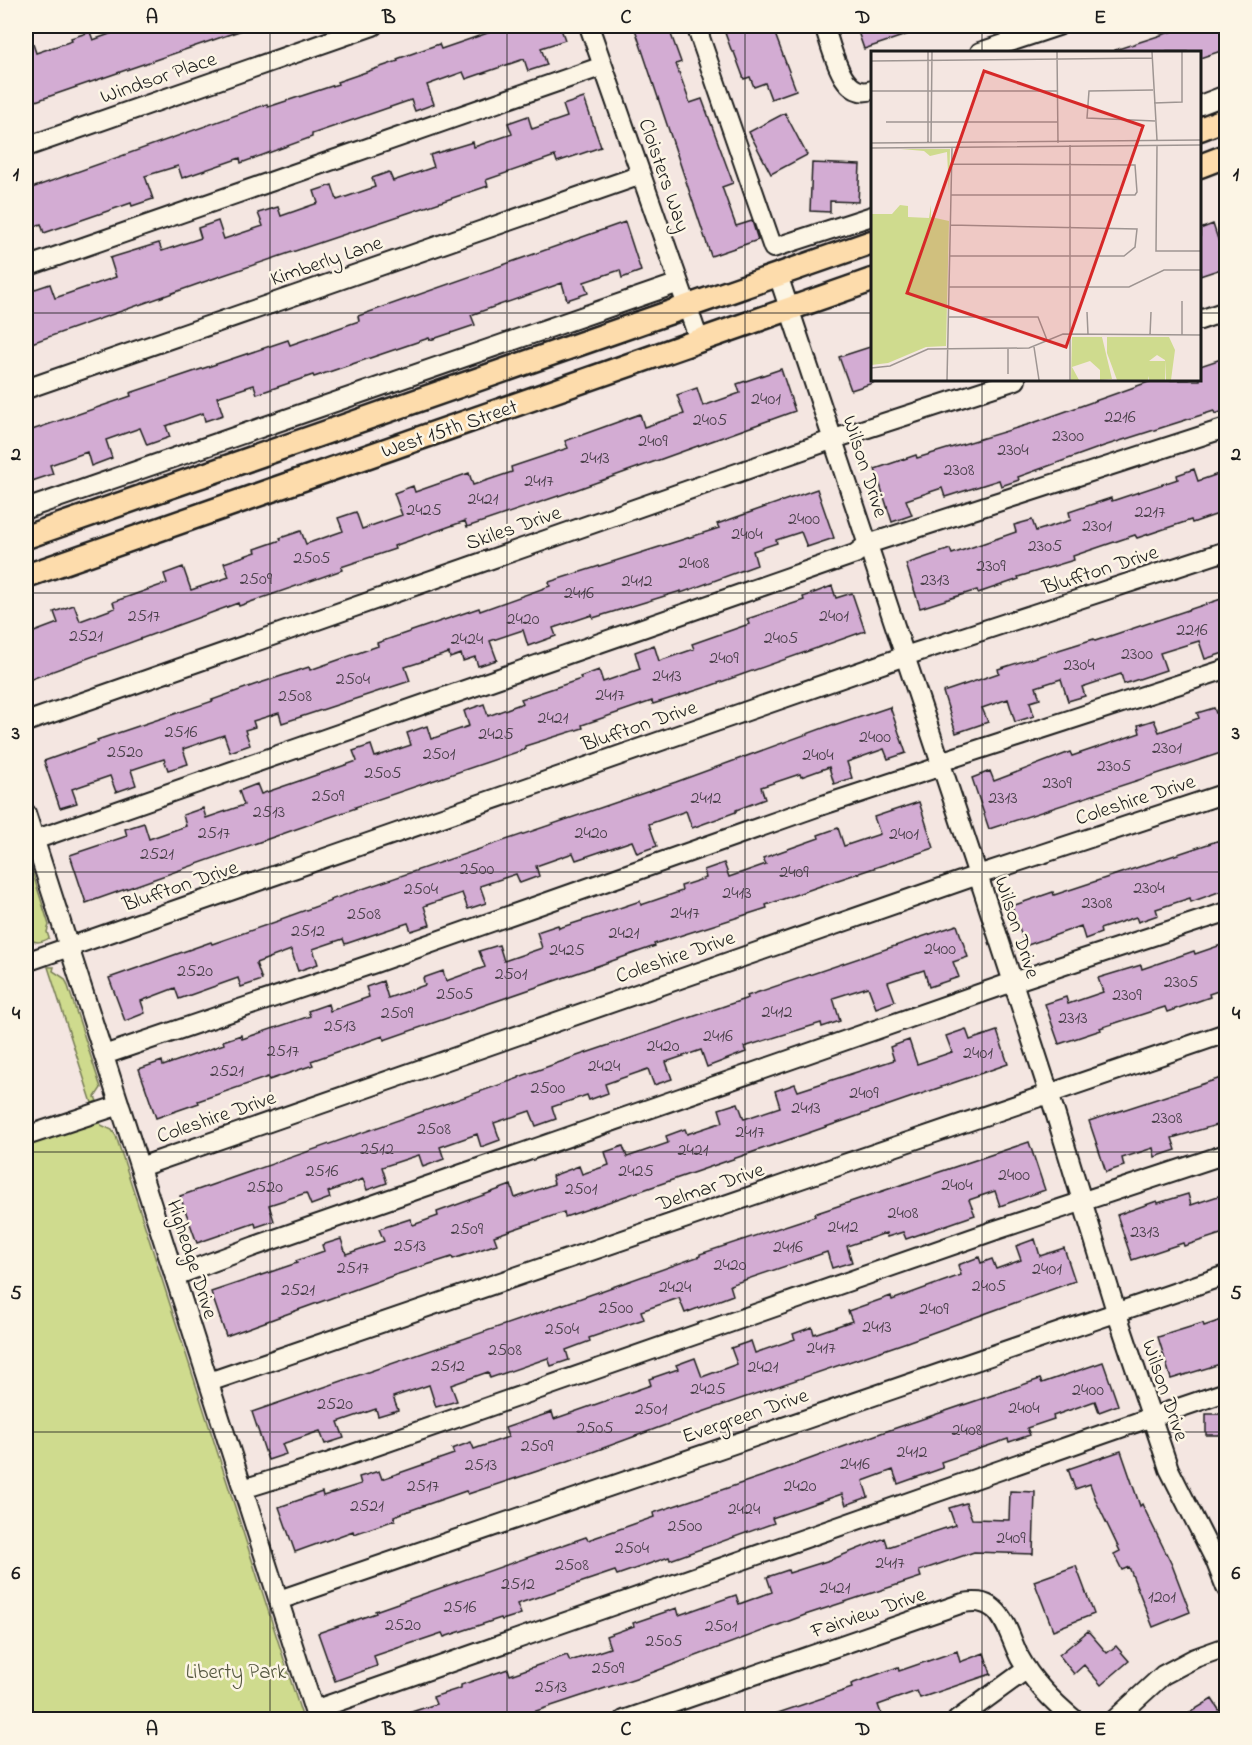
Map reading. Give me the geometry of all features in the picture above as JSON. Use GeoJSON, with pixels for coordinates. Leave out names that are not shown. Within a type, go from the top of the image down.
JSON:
{"type":"FeatureCollection","features":[{"type":"Feature","properties":{"kind":"main road"},"geometry":{"type":"LineString","coordinates":[[1201,129],[1227,120]]}},
{"type":"Feature","properties":{"kind":"main road"},"geometry":{"type":"LineString","coordinates":[[1201,166],[1227,156]]}},
{"type":"Feature","properties":{"kind":"main road","name":"West 15th Street"},"geometry":{"type":"LineString","coordinates":[[26,537],[871,243]]}},
{"type":"Feature","properties":{"kind":"main road","name":"West 15th Street"},"geometry":{"type":"LineString","coordinates":[[26,576],[871,281]]}},
{"type":"Feature","properties":{"kind":"street","name":"Windsor Place"},"geometry":{"type":"LineString","coordinates":[[26,147],[373,26]]}},
{"type":"Feature","properties":{"kind":"street","name":"Cloisters Way"},"geometry":{"type":"LineString","coordinates":[[589,26],[699,340]]}},
{"type":"Feature","properties":{"kind":"street"},"geometry":{"type":"LineString","coordinates":[[696,26],[773,248],[871,217]]}},
{"type":"Feature","properties":{"kind":"street"},"geometry":{"type":"LineString","coordinates":[[824,26],[843,79],[850,87],[866,92],[871,91]]}},
{"type":"Feature","properties":{"kind":"street"},"geometry":{"type":"LineString","coordinates":[[983,51],[1058,26]]}},
{"type":"Feature","properties":{"kind":"street"},"geometry":{"type":"LineString","coordinates":[[26,267],[603,66]]}},
{"type":"Feature","properties":{"kind":"street"},"geometry":{"type":"LineString","coordinates":[[1201,105],[1227,95]]}},
{"type":"Feature","properties":{"kind":"street","name":"Kimberly Lane"},"geometry":{"type":"LineString","coordinates":[[26,389],[642,175]]}},
{"type":"Feature","properties":{"kind":"street","name":"Wilson Drive"},"geometry":{"type":"LineString","coordinates":[[778,275],[978,875],[1116,1311],[1152,1417],[1174,1481],[1227,1588]]}},
{"type":"Feature","properties":{"kind":"street"},"geometry":{"type":"LineString","coordinates":[[26,509],[679,283]]}},
{"type":"Feature","properties":{"kind":"street"},"geometry":{"type":"LineString","coordinates":[[1201,320],[1227,311]]}},
{"type":"Feature","properties":{"kind":"street","name":"Skiles Drive"},"geometry":{"type":"LineString","coordinates":[[26,722],[834,439],[1013,381]]}},
{"type":"Feature","properties":{"kind":"street"},"geometry":{"type":"LineString","coordinates":[[34,840],[855,554],[868,544],[1227,428]]}},
{"type":"Feature","properties":{"kind":"street","name":"Bluffton Drive"},"geometry":{"type":"LineString","coordinates":[[26,962],[906,656],[1227,551]]}},
{"type":"Feature","properties":{"kind":"street"},"geometry":{"type":"LineString","coordinates":[[104,1055],[375,963],[941,764],[1227,669]]}},
{"type":"Feature","properties":{"kind":"street","name":"Coleshire Drive"},"geometry":{"type":"LineString","coordinates":[[140,1167],[978,875],[1227,793]]}},
{"type":"Feature","properties":{"kind":"street","name":"Highedge Drive"},"geometry":{"type":"LineString","coordinates":[[26,813],[316,1715]]}},
{"type":"Feature","properties":{"kind":"street"},"geometry":{"type":"LineString","coordinates":[[175,1276],[255,1246],[1013,982],[1227,912]]}},
{"type":"Feature","properties":{"kind":"street","name":"Delmar Drive"},"geometry":{"type":"LineString","coordinates":[[209,1382],[1227,1033]]}},
{"type":"Feature","properties":{"kind":"street"},"geometry":{"type":"LineString","coordinates":[[26,1136],[120,1105]]}},
{"type":"Feature","properties":{"kind":"street"},"geometry":{"type":"LineString","coordinates":[[243,1489],[361,1452],[1082,1201],[1227,1154]]}},
{"type":"Feature","properties":{"kind":"street","name":"Evergreen Drive"},"geometry":{"type":"LineString","coordinates":[[279,1600],[1116,1311],[1227,1275]]}},
{"type":"Feature","properties":{"kind":"street"},"geometry":{"type":"LineString","coordinates":[[316,1715],[1227,1392]]}},
{"type":"Feature","properties":{"kind":"street","name":"Fairview Drive"},"geometry":{"type":"LineString","coordinates":[[624,1719],[963,1603],[979,1601],[994,1609],[1003,1621],[1020,1659],[1037,1683],[1051,1699],[1075,1719]]}},
{"type":"Feature","properties":{"kind":"street"},"geometry":{"type":"LineString","coordinates":[[1114,1719],[1163,1675],[1195,1658],[1227,1647]]}},
{"type":"Feature","properties":{"kind":"street"},"geometry":{"type":"LineString","coordinates":[[957,1719],[1027,1669]]}},
{"type":"Feature","properties":{"kind":"green space"},"geometry":{"type":"Polygon","coordinates":[[[26,852],[49,925],[47,932],[49,938],[39,942],[31,940],[26,935],[26,919],[31,909],[26,893],[26,852]]]}},
{"type":"Feature","properties":{"kind":"green space"},"geometry":{"type":"Polygon","coordinates":[[[48,967],[54,967],[53,971],[64,978],[67,983],[101,1088],[95,1097],[97,1101],[92,1103],[48,967]]]}},
{"type":"Feature","properties":{"kind":"green space","name":"Liberty Park"},"geometry":{"type":"Polygon","coordinates":[[[99,1121],[101,1125],[112,1130],[116,1136],[303,1719],[26,1719],[26,1145],[99,1121]]]}},
{"type":"Feature","properties":{"kind":"building"},"geometry":{"type":"Polygon","coordinates":[[[132,26],[247,26],[248,28],[30,103],[26,91],[26,29],[28,29],[36,53],[72,41],[71,38],[90,32],[93,40],[132,26]]]}},
{"type":"Feature","properties":{"kind":"building"},"geometry":{"type":"Polygon","coordinates":[[[508,26],[560,26],[565,40],[541,48],[547,65],[528,71],[524,59],[466,79],[463,72],[427,85],[434,104],[415,111],[411,100],[312,134],[312,137],[241,163],[240,158],[182,178],[178,166],[145,176],[153,199],[132,206],[131,203],[44,233],[41,224],[26,229],[26,190],[267,104],[268,107],[338,84],[337,82],[439,44],[441,49],[508,26]]]}},
{"type":"Feature","properties":{"kind":"building"},"geometry":{"type":"Polygon","coordinates":[[[634,26],[668,26],[681,62],[676,64],[690,103],[702,99],[733,183],[722,187],[736,226],[752,221],[758,240],[711,256],[634,26]]]}},
{"type":"Feature","properties":{"kind":"building"},"geometry":{"type":"Polygon","coordinates":[[[734,26],[772,26],[796,90],[771,99],[765,83],[754,87],[750,77],[744,79],[725,33],[735,30],[734,26]]]}},
{"type":"Feature","properties":{"kind":"building"},"geometry":{"type":"Polygon","coordinates":[[[856,26],[927,26],[927,28],[864,49],[856,26]]]}},
{"type":"Feature","properties":{"kind":"building"},"geometry":{"type":"Polygon","coordinates":[[[1189,26],[1227,26],[1227,49],[1201,58],[1201,51],[1115,50],[1189,26]]]}},
{"type":"Feature","properties":{"kind":"building"},"geometry":{"type":"Polygon","coordinates":[[[584,98],[601,147],[557,162],[555,156],[486,180],[488,186],[215,278],[26,345],[26,292],[50,284],[55,298],[116,277],[110,258],[159,243],[162,251],[201,238],[198,228],[218,221],[224,239],[263,226],[258,213],[278,207],[281,216],[318,203],[314,191],[332,185],[337,200],[375,187],[372,178],[389,172],[393,181],[434,167],[430,155],[473,142],[474,147],[512,134],[508,123],[528,116],[532,129],[567,117],[563,105],[584,98]]]}},
{"type":"Feature","properties":{"kind":"building"},"geometry":{"type":"Polygon","coordinates":[[[785,113],[807,155],[771,174],[749,132],[785,113]]]}},
{"type":"Feature","properties":{"kind":"building"},"geometry":{"type":"Polygon","coordinates":[[[812,163],[860,165],[858,202],[830,201],[830,212],[810,211],[812,163]]]}},
{"type":"Feature","properties":{"kind":"building"},"geometry":{"type":"Polygon","coordinates":[[[625,222],[641,271],[622,278],[620,270],[584,282],[588,293],[567,300],[562,283],[471,315],[475,325],[430,340],[429,338],[257,394],[254,385],[217,397],[223,415],[205,421],[203,413],[166,426],[170,437],[147,445],[140,428],[106,440],[112,458],[91,466],[87,452],[50,465],[53,474],[32,481],[26,464],[26,432],[131,396],[130,393],[288,340],[290,345],[359,321],[358,316],[625,222]]]}},
{"type":"Feature","properties":{"kind":"building"},"geometry":{"type":"Polygon","coordinates":[[[1213,224],[1227,267],[1201,276],[1201,229],[1213,224]]]}},
{"type":"Feature","properties":{"kind":"building"},"geometry":{"type":"Polygon","coordinates":[[[871,347],[871,381],[873,383],[851,390],[839,357],[871,347]]]}},
{"type":"Feature","properties":{"kind":"building"},"geometry":{"type":"Polygon","coordinates":[[[1227,357],[1227,410],[1215,414],[1214,411],[1104,446],[1018,477],[1019,480],[1001,486],[999,480],[945,497],[942,488],[906,500],[912,515],[892,522],[875,469],[916,455],[917,458],[1030,424],[1151,381],[1201,381],[1201,366],[1227,357]]]}},
{"type":"Feature","properties":{"kind":"building"},"geometry":{"type":"Polygon","coordinates":[[[781,369],[795,411],[467,527],[465,521],[394,546],[395,549],[341,567],[342,570],[239,606],[238,603],[26,681],[26,635],[58,623],[54,612],[74,605],[80,621],[115,608],[113,602],[167,583],[164,574],[183,567],[191,590],[229,577],[224,563],[256,552],[255,549],[281,540],[280,538],[301,531],[306,544],[343,531],[338,518],[356,512],[362,529],[402,515],[394,493],[413,486],[415,492],[469,473],[473,485],[512,472],[511,467],[568,448],[565,441],[640,414],[644,427],[684,414],[677,395],[697,388],[703,406],[740,393],[737,384],[781,369]]]}},
{"type":"Feature","properties":{"kind":"building"},"geometry":{"type":"Polygon","coordinates":[[[1194,469],[1198,481],[1221,473],[1227,489],[1227,511],[1137,538],[1135,535],[1073,556],[1074,560],[1018,577],[1019,579],[978,593],[977,590],[920,608],[906,564],[950,549],[952,554],[1016,532],[1014,525],[1032,520],[1036,531],[1071,520],[1069,512],[1111,498],[1112,501],[1178,479],[1177,475],[1194,469]]]}},
{"type":"Feature","properties":{"kind":"building"},"geometry":{"type":"Polygon","coordinates":[[[817,489],[834,538],[807,547],[801,532],[776,540],[777,543],[753,551],[757,565],[681,593],[681,591],[593,618],[592,615],[553,628],[556,636],[528,646],[523,630],[490,641],[497,660],[478,666],[475,657],[463,661],[461,654],[450,658],[449,653],[405,667],[410,681],[282,723],[279,713],[253,721],[255,727],[245,730],[250,745],[230,752],[224,735],[183,749],[188,764],[168,770],[164,759],[131,770],[136,785],[116,792],[110,776],[72,789],[77,803],[60,808],[44,761],[254,685],[309,667],[310,670],[378,646],[377,643],[479,608],[480,611],[550,586],[549,582],[719,528],[717,524],[817,489]]]}},
{"type":"Feature","properties":{"kind":"building"},"geometry":{"type":"Polygon","coordinates":[[[832,586],[836,598],[852,593],[865,631],[707,687],[653,704],[652,701],[582,725],[583,728],[525,746],[526,749],[86,903],[70,855],[127,836],[125,829],[144,823],[149,839],[186,826],[183,815],[203,808],[206,818],[244,805],[239,791],[257,784],[261,794],[357,761],[353,751],[371,745],[375,757],[411,745],[407,733],[427,726],[431,739],[469,726],[464,711],[484,704],[488,716],[523,703],[521,699],[581,679],[580,677],[599,670],[603,682],[640,669],[635,652],[654,645],[659,661],[694,649],[692,644],[749,624],[747,619],[804,600],[803,597],[832,586]]]}},
{"type":"Feature","properties":{"kind":"building"},"geometry":{"type":"Polygon","coordinates":[[[1227,597],[1227,652],[1205,659],[1199,641],[1160,653],[1166,670],[1124,684],[1121,674],[1082,687],[1085,696],[1068,701],[1061,679],[1036,687],[1040,699],[1030,702],[1034,716],[1015,722],[1008,699],[982,708],[988,722],[956,733],[943,692],[999,673],[998,669],[1094,639],[1095,641],[1227,597]]]}},
{"type":"Feature","properties":{"kind":"building"},"geometry":{"type":"Polygon","coordinates":[[[890,707],[906,753],[888,759],[884,749],[847,762],[852,778],[834,784],[829,767],[801,777],[800,774],[761,787],[765,799],[692,828],[686,811],[649,824],[657,846],[637,853],[632,841],[576,860],[573,853],[536,866],[539,876],[520,883],[516,874],[480,886],[486,903],[468,909],[462,893],[424,906],[430,925],[411,931],[408,923],[345,944],[343,939],[313,949],[318,964],[298,971],[291,950],[256,963],[262,980],[241,987],[238,978],[179,999],[175,988],[141,1001],[145,1013],[125,1021],[109,978],[676,782],[834,724],[834,726],[890,707]]]}},
{"type":"Feature","properties":{"kind":"building"},"geometry":{"type":"Polygon","coordinates":[[[1214,708],[1216,713],[1227,710],[1227,751],[989,829],[972,778],[990,771],[994,781],[1070,752],[1072,756],[1140,733],[1138,725],[1154,720],[1159,732],[1199,718],[1197,713],[1214,708]]]}},
{"type":"Feature","properties":{"kind":"building"},"geometry":{"type":"Polygon","coordinates":[[[919,802],[934,848],[384,1040],[383,1036],[311,1061],[313,1065],[269,1080],[268,1077],[156,1118],[139,1069],[162,1061],[163,1066],[224,1044],[223,1041],[241,1035],[242,1039],[310,1016],[308,1011],[328,1004],[330,1011],[369,997],[366,987],[383,981],[388,998],[425,985],[423,978],[443,971],[446,981],[485,967],[479,951],[499,945],[504,961],[542,948],[537,932],[558,925],[559,928],[640,901],[641,905],[682,891],[681,886],[706,878],[704,870],[724,863],[729,877],[766,864],[763,858],[819,838],[818,835],[838,828],[844,846],[880,834],[874,817],[919,802]]]}},
{"type":"Feature","properties":{"kind":"building"},"geometry":{"type":"Polygon","coordinates":[[[1220,840],[1227,859],[1227,889],[1191,902],[1190,898],[1156,909],[1158,915],[1138,922],[1136,917],[1100,929],[1101,933],[1085,939],[1081,926],[1025,946],[1012,906],[1053,892],[1054,895],[1220,840]]]}},
{"type":"Feature","properties":{"kind":"building"},"geometry":{"type":"Polygon","coordinates":[[[957,925],[968,957],[953,962],[959,977],[929,987],[924,970],[888,982],[895,1001],[876,1008],[868,987],[833,998],[840,1021],[822,1027],[821,1023],[744,1047],[746,1052],[707,1067],[701,1050],[666,1062],[672,1079],[654,1085],[648,1069],[605,1084],[608,1093],[589,1100],[587,1095],[552,1107],[556,1119],[536,1126],[530,1111],[494,1123],[500,1140],[481,1147],[477,1134],[440,1147],[444,1159],[423,1167],[419,1155],[382,1167],[387,1183],[367,1190],[363,1179],[328,1192],[330,1198],[311,1205],[306,1193],[269,1205],[274,1221],[256,1227],[255,1223],[197,1243],[180,1196],[748,998],[747,996],[957,925]]]}},
{"type":"Feature","properties":{"kind":"building"},"geometry":{"type":"Polygon","coordinates":[[[1227,943],[1227,988],[1209,994],[1210,997],[1167,1012],[1165,1007],[1059,1044],[1045,1004],[1066,997],[1068,1004],[1103,992],[1098,978],[1141,965],[1142,969],[1194,951],[1195,954],[1227,943]]]}},
{"type":"Feature","properties":{"kind":"building"},"geometry":{"type":"Polygon","coordinates":[[[966,1029],[970,1040],[997,1031],[1008,1064],[565,1217],[564,1212],[494,1236],[497,1244],[395,1275],[226,1336],[211,1292],[297,1263],[296,1261],[324,1251],[322,1245],[341,1239],[346,1254],[384,1241],[379,1229],[410,1219],[413,1225],[438,1216],[437,1212],[511,1185],[515,1198],[554,1184],[552,1176],[579,1166],[582,1174],[609,1165],[605,1152],[623,1146],[627,1157],[668,1143],[666,1136],[685,1129],[687,1134],[723,1122],[719,1109],[738,1103],[744,1119],[780,1107],[775,1091],[795,1084],[798,1091],[894,1060],[890,1047],[909,1040],[917,1064],[952,1052],[946,1036],[966,1029]]]}},
{"type":"Feature","properties":{"kind":"building"},"geometry":{"type":"Polygon","coordinates":[[[1227,1076],[1227,1122],[1172,1138],[1176,1150],[1155,1157],[1153,1148],[1122,1158],[1124,1166],[1106,1172],[1089,1121],[1227,1076]]]}},
{"type":"Feature","properties":{"kind":"building"},"geometry":{"type":"Polygon","coordinates":[[[1029,1142],[1045,1190],[1000,1206],[995,1191],[969,1200],[975,1215],[906,1239],[903,1232],[887,1237],[886,1233],[847,1246],[852,1262],[832,1268],[827,1252],[730,1285],[733,1295],[685,1313],[679,1298],[641,1311],[644,1319],[589,1338],[590,1341],[566,1350],[569,1360],[551,1366],[548,1358],[490,1378],[488,1372],[451,1385],[457,1401],[436,1407],[429,1385],[393,1397],[398,1410],[378,1416],[376,1409],[338,1422],[344,1438],[325,1444],[320,1431],[282,1444],[286,1454],[268,1460],[252,1412],[533,1315],[700,1256],[700,1254],[815,1216],[814,1214],[1029,1142]]]}},
{"type":"Feature","properties":{"kind":"building"},"geometry":{"type":"Polygon","coordinates":[[[1227,1193],[1227,1232],[1184,1246],[1183,1243],[1132,1260],[1117,1215],[1157,1201],[1158,1203],[1188,1194],[1191,1205],[1227,1193]]]}},
{"type":"Feature","properties":{"kind":"building"},"geometry":{"type":"Polygon","coordinates":[[[1035,1239],[1040,1256],[1064,1248],[1075,1281],[568,1461],[468,1494],[466,1491],[394,1516],[395,1520],[354,1534],[353,1531],[295,1552],[279,1507],[322,1492],[323,1496],[361,1484],[359,1477],[379,1471],[382,1479],[454,1454],[452,1449],[471,1442],[474,1449],[508,1437],[505,1428],[552,1412],[554,1419],[651,1385],[649,1379],[678,1369],[676,1365],[695,1358],[702,1377],[737,1364],[731,1348],[751,1341],[755,1353],[795,1339],[793,1334],[812,1327],[814,1334],[852,1321],[848,1311],[891,1296],[892,1300],[961,1275],[958,1265],[979,1257],[981,1263],[992,1259],[996,1269],[1021,1260],[1016,1246],[1035,1239]]]}},
{"type":"Feature","properties":{"kind":"building"},"geometry":{"type":"Polygon","coordinates":[[[1227,1318],[1227,1362],[1171,1379],[1158,1337],[1227,1318]]]}},
{"type":"Feature","properties":{"kind":"building"},"geometry":{"type":"Polygon","coordinates":[[[1103,1362],[1118,1405],[1099,1412],[1095,1401],[1053,1416],[1054,1419],[1027,1428],[1030,1435],[1009,1442],[1008,1439],[941,1462],[943,1468],[898,1484],[893,1470],[863,1481],[868,1497],[846,1505],[842,1494],[772,1518],[774,1523],[670,1560],[669,1557],[617,1575],[615,1571],[517,1604],[521,1614],[502,1620],[501,1618],[444,1637],[442,1633],[374,1656],[377,1666],[335,1681],[318,1633],[586,1537],[588,1540],[654,1517],[653,1513],[881,1433],[1040,1379],[1042,1383],[1103,1362]]]}},
{"type":"Feature","properties":{"kind":"building"},"geometry":{"type":"Polygon","coordinates":[[[1206,1414],[1227,1414],[1227,1435],[1206,1435],[1206,1414]]]}},
{"type":"Feature","properties":{"kind":"building"},"geometry":{"type":"Polygon","coordinates":[[[1121,1451],[1140,1506],[1142,1504],[1172,1565],[1190,1612],[1153,1627],[1129,1567],[1122,1570],[1114,1554],[1120,1551],[1090,1484],[1075,1489],[1068,1469],[1121,1451]]]}},
{"type":"Feature","properties":{"kind":"building"},"geometry":{"type":"Polygon","coordinates":[[[1010,1491],[1035,1492],[1033,1554],[974,1552],[919,1571],[921,1577],[805,1615],[651,1673],[512,1719],[397,1719],[396,1717],[436,1704],[433,1697],[461,1688],[461,1685],[508,1669],[510,1675],[567,1655],[570,1661],[610,1648],[606,1636],[634,1626],[633,1623],[677,1608],[679,1615],[736,1595],[739,1604],[772,1592],[767,1577],[788,1570],[789,1573],[833,1559],[885,1538],[888,1547],[955,1525],[949,1508],[966,1503],[972,1519],[1009,1520],[1010,1491]]]}},
{"type":"Feature","properties":{"kind":"building"},"geometry":{"type":"Polygon","coordinates":[[[1076,1566],[1094,1614],[1053,1630],[1034,1581],[1076,1566]]]}},
{"type":"Feature","properties":{"kind":"building"},"geometry":{"type":"Polygon","coordinates":[[[1088,1631],[1107,1653],[1116,1646],[1129,1661],[1101,1685],[1084,1665],[1074,1674],[1059,1655],[1088,1631]]]}},
{"type":"Feature","properties":{"kind":"building"},"geometry":{"type":"Polygon","coordinates":[[[957,1651],[960,1662],[984,1653],[991,1674],[920,1698],[917,1691],[878,1705],[883,1719],[766,1719],[766,1717],[852,1688],[851,1684],[898,1667],[899,1671],[957,1651]]]}},
{"type":"Feature","properties":{"kind":"building"},"geometry":{"type":"Polygon","coordinates":[[[1212,1699],[1225,1719],[1179,1719],[1212,1699]]]}}]}
